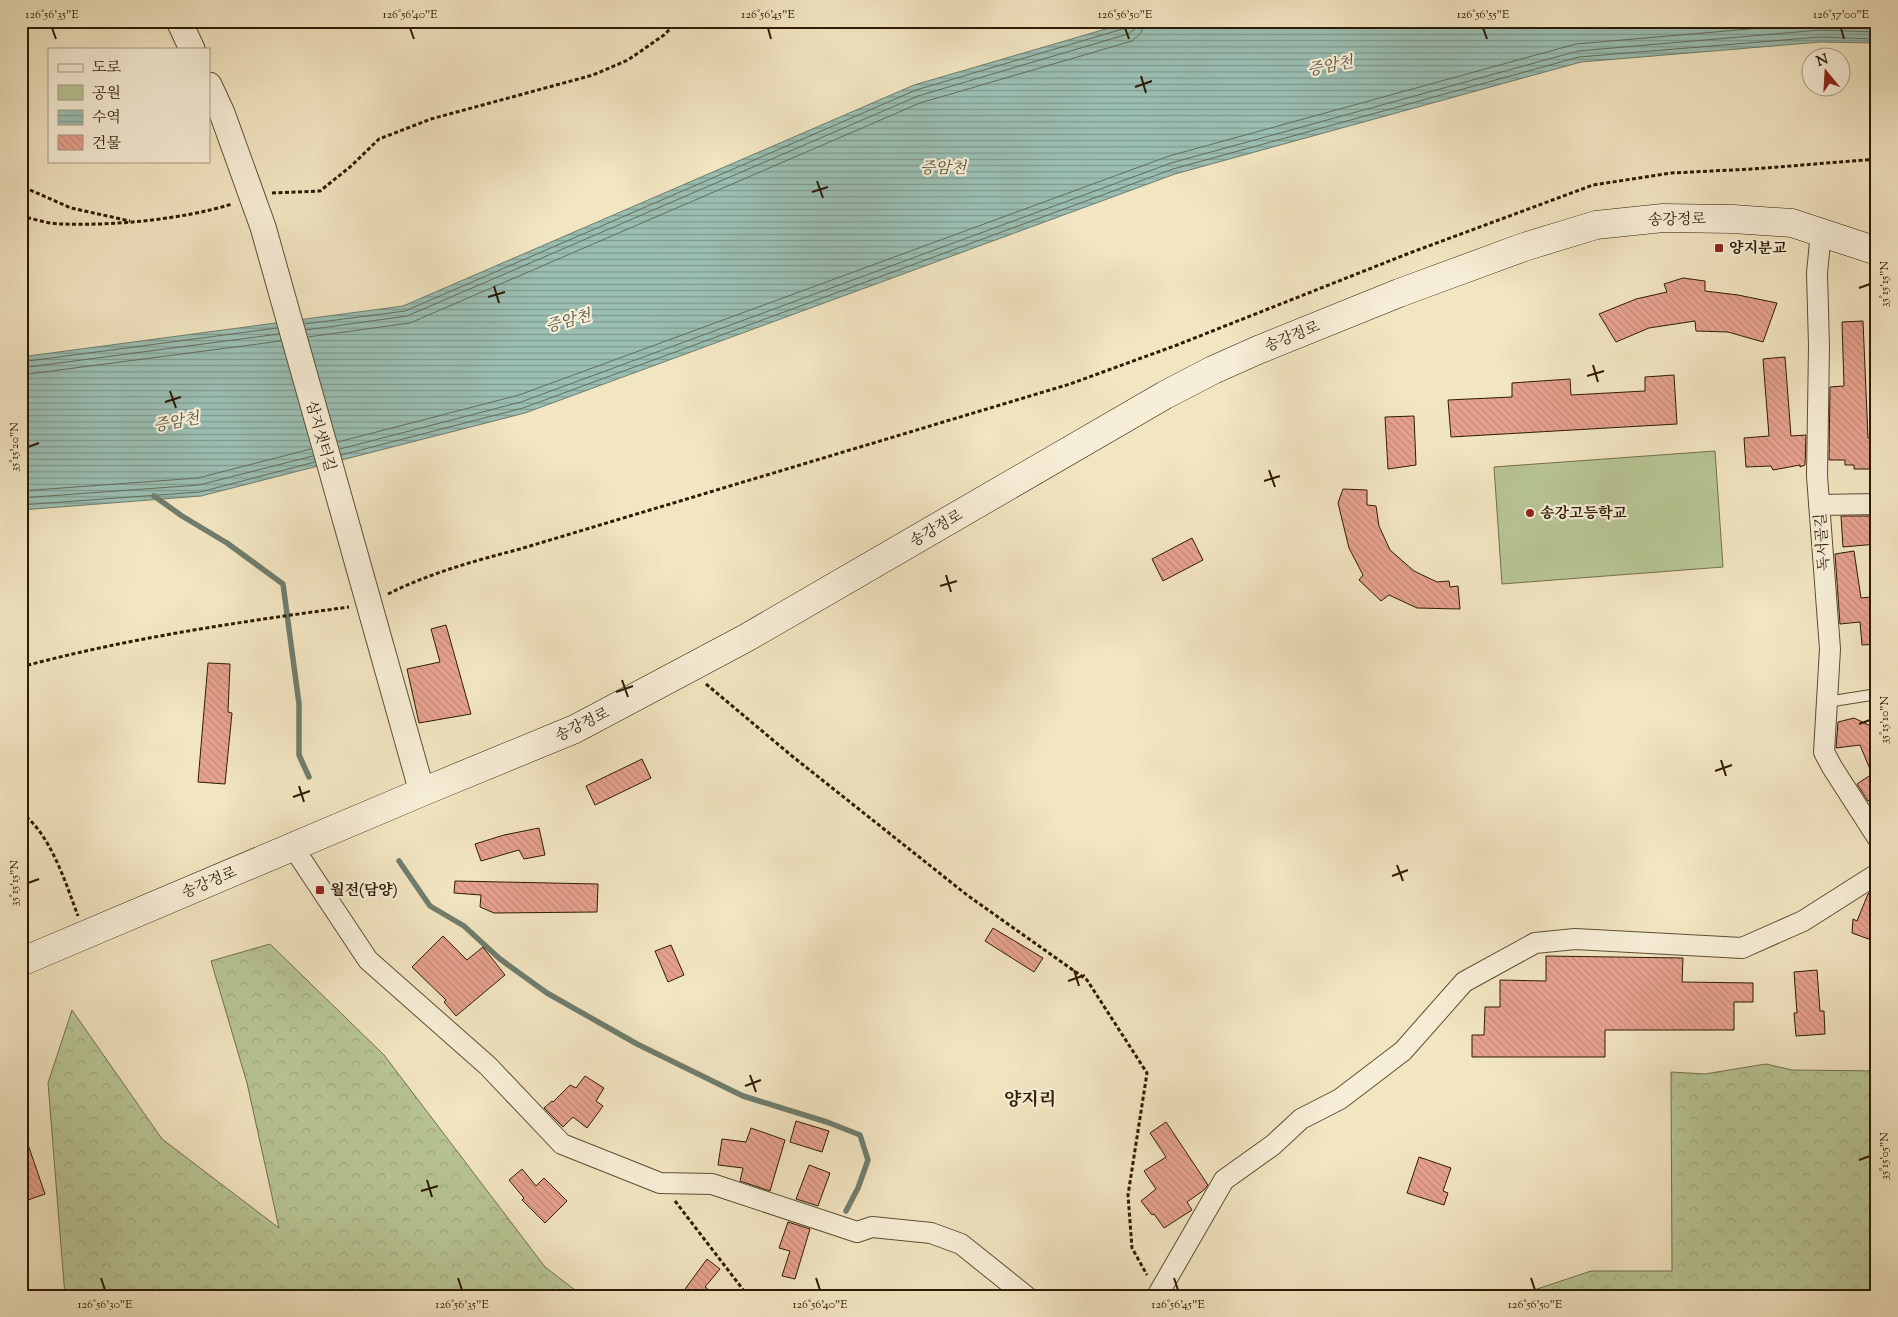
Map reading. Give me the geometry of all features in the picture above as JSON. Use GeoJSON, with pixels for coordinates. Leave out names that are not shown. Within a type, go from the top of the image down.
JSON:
{"type":"FeatureCollection","features":[{"type":"Feature","properties":{"kind":"main road","name":"송강정로"},"geometry":{"type":"LineString","coordinates":[[21,962],[575,729],[688,670],[1197,378],[1258,350],[1399,292],[1524,247],[1596,225],[1663,218],[1733,219],[1792,223],[1877,251]]}},
{"type":"Feature","properties":{"kind":"street"},"geometry":{"type":"LineString","coordinates":[[179,21],[192,48]]}},
{"type":"Feature","properties":{"kind":"street","name":"삼지샛터길"},"geometry":{"type":"LineString","coordinates":[[210,87],[222,113],[263,227],[361,581],[422,792]]}},
{"type":"Feature","properties":{"kind":"street","name":"독서골길"},"geometry":{"type":"LineString","coordinates":[[1821,232],[1817,273],[1820,346],[1817,476],[1830,649],[1824,752],[1877,837]]}},
{"type":"Feature","properties":{"kind":"street"},"geometry":{"type":"LineString","coordinates":[[1819,505],[1877,504]]}},
{"type":"Feature","properties":{"kind":"street"},"geometry":{"type":"LineString","coordinates":[[293,846],[368,960],[488,1066],[562,1144],[660,1182],[712,1184],[857,1232],[872,1227],[931,1233],[961,1244],[1026,1296]]}},
{"type":"Feature","properties":{"kind":"street"},"geometry":{"type":"LineString","coordinates":[[1157,1295],[1224,1180],[1273,1144],[1300,1119],[1340,1099],[1403,1051],[1464,982],[1535,943],[1575,939],[1742,948],[1803,921],[1877,874]]}},
{"type":"Feature","properties":{"kind":"lane"},"geometry":{"type":"LineString","coordinates":[[1827,702],[1877,694]]}},
{"type":"Feature","properties":{"kind":"path"},"geometry":{"type":"LineString","coordinates":[[21,216],[61,224],[135,222],[219,208],[277,192],[320,191],[350,167],[380,139],[431,118],[593,75],[628,60],[664,35],[678,21]]}},
{"type":"Feature","properties":{"kind":"path"},"geometry":{"type":"LineString","coordinates":[[21,667],[109,646],[368,604],[406,585],[458,565],[520,549],[1070,384],[1177,345],[1407,254],[1593,185],[1671,173],[1753,169],[1877,159]]}},
{"type":"Feature","properties":{"kind":"path"},"geometry":{"type":"LineString","coordinates":[[30,190],[71,208],[135,222]]}},
{"type":"Feature","properties":{"kind":"path"},"geometry":{"type":"LineString","coordinates":[[688,670],[792,756],[967,895],[1087,980],[1147,1072],[1128,1195],[1132,1248],[1157,1295]]}},
{"type":"Feature","properties":{"kind":"path"},"geometry":{"type":"LineString","coordinates":[[21,813],[30,819],[59,863],[84,935]]}},
{"type":"Feature","properties":{"kind":"path"},"geometry":{"type":"LineString","coordinates":[[660,1182],[748,1296]]}},
{"type":"Feature","properties":{"kind":"green space"},"geometry":{"type":"Polygon","coordinates":[[[1715,451],[1723,567],[1502,584],[1494,467],[1715,451]]]}},
{"type":"Feature","properties":{"kind":"green space"},"geometry":{"type":"Polygon","coordinates":[[[270,944],[384,1055],[545,1267],[583,1296],[65,1296],[48,1083],[72,1010],[162,1139],[279,1228],[247,1083],[211,961],[270,944]]]}},
{"type":"Feature","properties":{"kind":"green space"},"geometry":{"type":"Polygon","coordinates":[[[1766,1064],[1792,1070],[1877,1071],[1877,1296],[1507,1296],[1537,1289],[1591,1271],[1672,1271],[1671,1072],[1705,1074],[1766,1064]]]}},
{"type":"Feature","properties":{"kind":"water","name":"증암천"},"geometry":{"type":"Polygon","coordinates":[[[1133,21],[1877,21],[1877,43],[1821,42],[1581,62],[1175,174],[525,413],[201,496],[21,510],[21,357],[403,306],[914,85],[1133,21]]]}},
{"type":"Feature","properties":{"kind":"building"},"geometry":{"type":"Polygon","coordinates":[[[1683,278],[1705,281],[1705,291],[1777,303],[1763,342],[1728,332],[1696,331],[1695,321],[1649,328],[1616,342],[1599,314],[1636,299],[1667,292],[1664,284],[1683,278]]]}},
{"type":"Feature","properties":{"kind":"building"},"geometry":{"type":"Polygon","coordinates":[[[1863,321],[1868,438],[1874,438],[1875,469],[1854,469],[1854,465],[1845,465],[1845,460],[1829,460],[1830,387],[1844,386],[1842,322],[1863,321]]]}},
{"type":"Feature","properties":{"kind":"building"},"geometry":{"type":"Polygon","coordinates":[[[1785,357],[1791,436],[1806,435],[1805,465],[1773,470],[1771,466],[1746,467],[1744,438],[1769,436],[1763,359],[1785,357]]]}},
{"type":"Feature","properties":{"kind":"building"},"geometry":{"type":"Polygon","coordinates":[[[1674,375],[1677,424],[1451,437],[1448,400],[1512,397],[1512,383],[1570,379],[1571,395],[1645,391],[1645,377],[1674,375]]]}},
{"type":"Feature","properties":{"kind":"building"},"geometry":{"type":"Polygon","coordinates":[[[1414,416],[1416,465],[1388,469],[1385,417],[1414,416]]]}},
{"type":"Feature","properties":{"kind":"building"},"geometry":{"type":"Polygon","coordinates":[[[1343,489],[1367,490],[1367,505],[1376,506],[1379,526],[1390,550],[1414,571],[1437,582],[1449,581],[1450,587],[1458,586],[1460,609],[1417,608],[1389,595],[1381,601],[1359,580],[1363,575],[1349,548],[1338,503],[1343,489]]]}},
{"type":"Feature","properties":{"kind":"building"},"geometry":{"type":"Polygon","coordinates":[[[1841,516],[1877,516],[1877,544],[1843,547],[1841,516]]]}},
{"type":"Feature","properties":{"kind":"building"},"geometry":{"type":"Polygon","coordinates":[[[1192,538],[1203,560],[1163,581],[1152,559],[1192,538]]]}},
{"type":"Feature","properties":{"kind":"building"},"geometry":{"type":"Polygon","coordinates":[[[1854,551],[1861,598],[1871,597],[1876,644],[1862,645],[1860,622],[1840,624],[1835,554],[1854,551]]]}},
{"type":"Feature","properties":{"kind":"building"},"geometry":{"type":"Polygon","coordinates":[[[446,625],[471,714],[419,723],[407,669],[440,662],[431,629],[446,625]]]}},
{"type":"Feature","properties":{"kind":"building"},"geometry":{"type":"Polygon","coordinates":[[[208,663],[230,664],[228,712],[232,713],[225,784],[198,782],[208,663]]]}},
{"type":"Feature","properties":{"kind":"building"},"geometry":{"type":"Polygon","coordinates":[[[1854,718],[1877,729],[1877,795],[1868,801],[1857,784],[1872,774],[1860,745],[1836,748],[1838,722],[1854,718]]]}},
{"type":"Feature","properties":{"kind":"building"},"geometry":{"type":"Polygon","coordinates":[[[642,759],[651,778],[595,805],[586,786],[642,759]]]}},
{"type":"Feature","properties":{"kind":"building"},"geometry":{"type":"Polygon","coordinates":[[[539,828],[545,855],[524,859],[519,850],[481,861],[475,844],[504,835],[539,828]]]}},
{"type":"Feature","properties":{"kind":"building"},"geometry":{"type":"Polygon","coordinates":[[[455,881],[598,884],[597,912],[494,913],[480,907],[481,895],[454,893],[455,881]]]}},
{"type":"Feature","properties":{"kind":"building"},"geometry":{"type":"Polygon","coordinates":[[[1877,888],[1877,942],[1852,933],[1853,919],[1857,921],[1868,894],[1877,888]]]}},
{"type":"Feature","properties":{"kind":"building"},"geometry":{"type":"Polygon","coordinates":[[[993,928],[1043,958],[1034,972],[985,941],[993,928]]]}},
{"type":"Feature","properties":{"kind":"building"},"geometry":{"type":"Polygon","coordinates":[[[443,936],[467,960],[483,947],[505,975],[456,1016],[444,1002],[446,1000],[412,967],[443,936]]]}},
{"type":"Feature","properties":{"kind":"building"},"geometry":{"type":"Polygon","coordinates":[[[671,945],[684,975],[668,982],[655,951],[671,945]]]}},
{"type":"Feature","properties":{"kind":"building"},"geometry":{"type":"Polygon","coordinates":[[[1546,956],[1683,958],[1682,982],[1753,983],[1753,1002],[1734,1002],[1734,1030],[1605,1030],[1605,1057],[1472,1057],[1472,1035],[1484,1035],[1485,1007],[1500,1007],[1500,980],[1546,981],[1546,956]]]}},
{"type":"Feature","properties":{"kind":"building"},"geometry":{"type":"Polygon","coordinates":[[[1817,970],[1820,1011],[1824,1011],[1825,1034],[1796,1036],[1794,1013],[1797,1013],[1794,972],[1817,970]]]}},
{"type":"Feature","properties":{"kind":"building"},"geometry":{"type":"Polygon","coordinates":[[[585,1076],[604,1088],[596,1101],[603,1106],[587,1128],[573,1117],[563,1127],[544,1108],[570,1085],[576,1088],[585,1076]]]}},
{"type":"Feature","properties":{"kind":"building"},"geometry":{"type":"Polygon","coordinates":[[[796,1121],[829,1131],[822,1152],[790,1142],[796,1121]]]}},
{"type":"Feature","properties":{"kind":"building"},"geometry":{"type":"Polygon","coordinates":[[[1166,1122],[1208,1185],[1187,1202],[1192,1210],[1164,1228],[1141,1201],[1156,1189],[1144,1171],[1166,1157],[1150,1133],[1166,1122]]]}},
{"type":"Feature","properties":{"kind":"building"},"geometry":{"type":"Polygon","coordinates":[[[751,1128],[785,1140],[770,1191],[740,1181],[743,1168],[718,1165],[722,1139],[746,1142],[751,1128]]]}},
{"type":"Feature","properties":{"kind":"building"},"geometry":{"type":"Polygon","coordinates":[[[24,1133],[45,1194],[25,1201],[21,1193],[21,1134],[24,1133]]]}},
{"type":"Feature","properties":{"kind":"building"},"geometry":{"type":"Polygon","coordinates":[[[1419,1157],[1451,1168],[1443,1191],[1448,1193],[1444,1205],[1407,1193],[1419,1157]]]}},
{"type":"Feature","properties":{"kind":"building"},"geometry":{"type":"Polygon","coordinates":[[[809,1165],[830,1173],[818,1206],[796,1199],[809,1165]]]}},
{"type":"Feature","properties":{"kind":"building"},"geometry":{"type":"Polygon","coordinates":[[[522,1169],[536,1186],[544,1178],[567,1201],[545,1223],[522,1200],[524,1198],[509,1180],[522,1169]]]}},
{"type":"Feature","properties":{"kind":"building"},"geometry":{"type":"Polygon","coordinates":[[[788,1222],[810,1229],[795,1279],[782,1276],[790,1251],[779,1248],[788,1222]]]}},
{"type":"Feature","properties":{"kind":"building"},"geometry":{"type":"Polygon","coordinates":[[[707,1259],[720,1269],[705,1287],[717,1296],[680,1296],[707,1259]]]}},
{"type":"Feature","properties":{"kind":"waterway"},"geometry":{"type":"LineString","coordinates":[[154,496],[182,516],[227,543],[283,584],[299,704],[299,755],[309,777]]}},
{"type":"Feature","properties":{"kind":"waterway"},"geometry":{"type":"LineString","coordinates":[[399,861],[430,906],[464,926],[500,959],[547,993],[637,1044],[743,1096],[827,1122],[860,1135],[868,1160],[858,1188],[846,1211]]}},
{"type":"Feature","properties":{"kind":"place","name":"양지분교"},"geometry":{"type":"Point","coordinates":[1719,248]}},
{"type":"Feature","properties":{"kind":"place","name":"송강고등학교"},"geometry":{"type":"Point","coordinates":[1530,513]}},
{"type":"Feature","properties":{"kind":"place","name":"월전(담양)"},"geometry":{"type":"Point","coordinates":[320,890]}},
{"type":"Feature","properties":{"kind":"district","name":"양지리"},"geometry":{"type":"Point","coordinates":[1030,1099]}}]}
